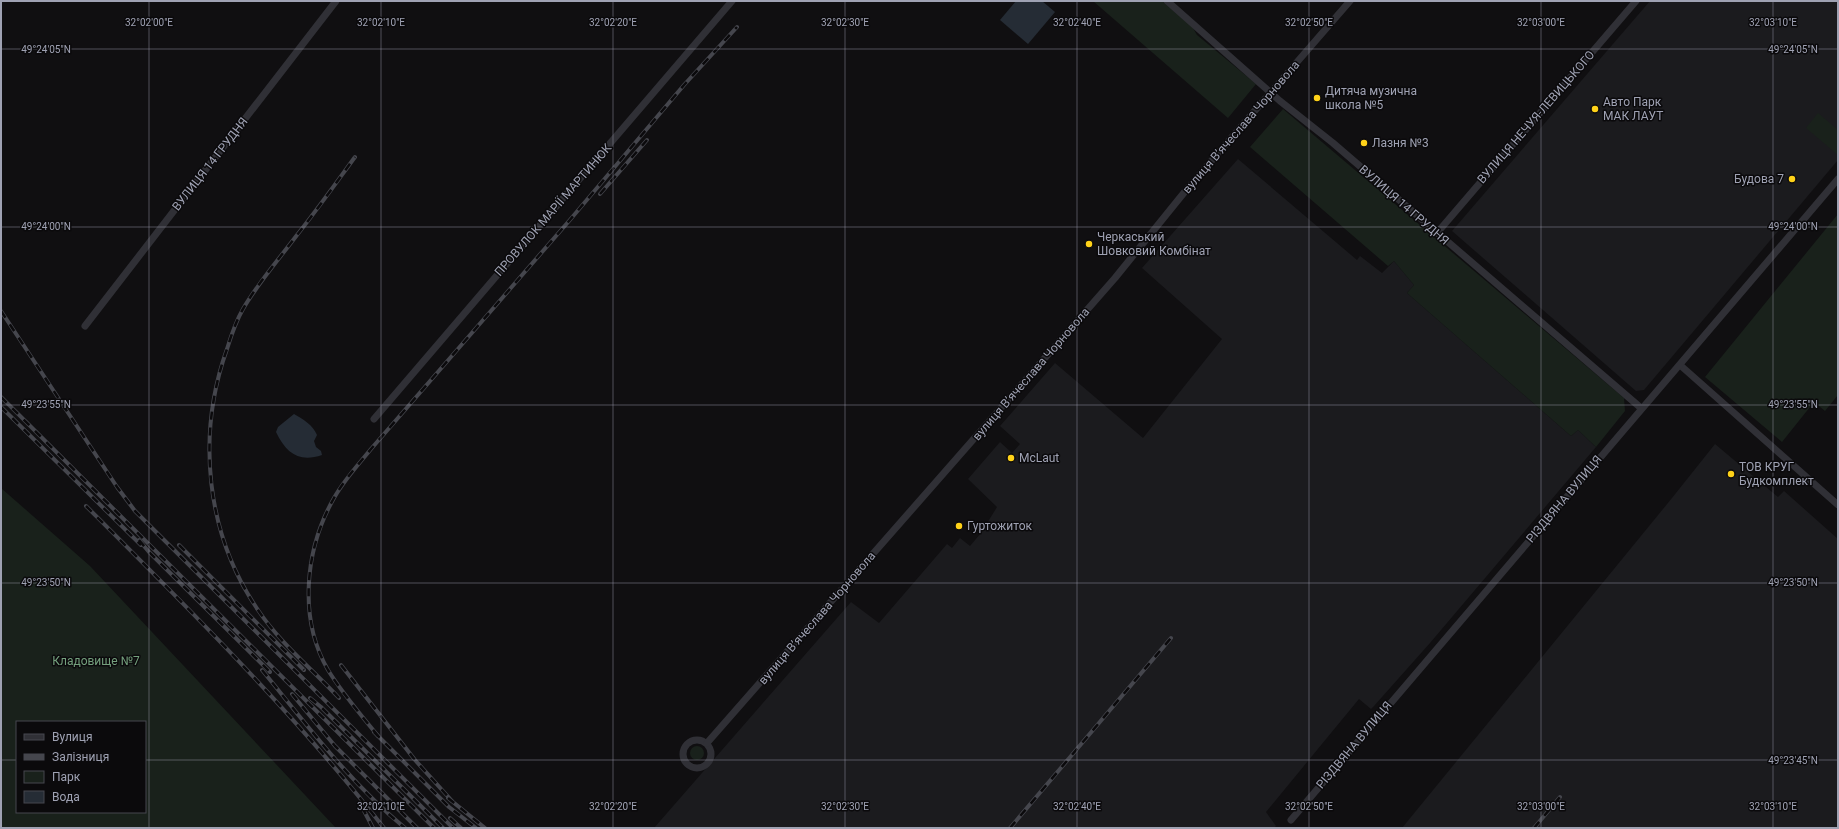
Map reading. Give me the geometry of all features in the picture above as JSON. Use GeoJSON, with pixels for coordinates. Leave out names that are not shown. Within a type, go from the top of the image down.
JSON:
{"type":"FeatureCollection","features":[{"type":"Feature","properties":{"kind":"street","name":"ВУЛИЦЯ 14 ГРУДНЯ"},"geometry":{"type":"LineString","coordinates":[[85,326],[336,1]]}},
{"type":"Feature","properties":{"kind":"street","name":"ПРОВУЛОК МАРІЇ МАРТИНЮК"},"geometry":{"type":"LineString","coordinates":[[374,419],[732,1]]}},
{"type":"Feature","properties":{"kind":"street","name":"ВУЛИЦЯ 14 ГРУДНЯ"},"geometry":{"type":"LineString","coordinates":[[1167,1],[1271,92],[1641,408]]}},
{"type":"Feature","properties":{"kind":"street","name":"вулиця Вʼячеслава Чорновола"},"geometry":{"type":"LineString","coordinates":[[707,743],[1115,278],[1187,189],[1350,1]]}},
{"type":"Feature","properties":{"kind":"street","name":"ВУЛИЦЯ НЕЧУЯ-ЛЕВИЦЬКОГО"},"geometry":{"type":"LineString","coordinates":[[1437,233],[1636,1]]}},
{"type":"Feature","properties":{"kind":"street","name":"РІЗДВЯНА ВУЛИЦЯ"},"geometry":{"type":"LineString","coordinates":[[1291,820],[1641,408],[1680,365],[1838,179]]}},
{"type":"Feature","properties":{"kind":"street"},"geometry":{"type":"LineString","coordinates":[[1680,365],[1838,505]]}},
{"type":"Feature","properties":{"kind":"street"},"geometry":{"type":"LineString","coordinates":[[698,740],[707,743],[711,756],[707,764],[703,767],[694,768],[686,763],[683,754],[689,742],[698,740]]}},
{"type":"Feature","properties":{"kind":"shaded area"},"geometry":{"type":"Polygon","coordinates":[[[1650,1],[1838,1],[1838,160],[1644,390],[1636,391],[1452,231],[1650,1]]]}},
{"type":"Feature","properties":{"kind":"shaded area"},"geometry":{"type":"Polygon","coordinates":[[[1238,159],[1357,260],[1360,256],[1382,273],[1394,261],[1414,285],[1407,293],[1571,436],[1578,430],[1596,447],[1430,643],[1374,706],[1371,709],[1359,699],[1266,812],[1276,826],[1274,828],[654,828],[851,602],[879,623],[947,544],[952,548],[960,538],[970,546],[981,533],[997,507],[968,479],[1000,442],[1012,453],[1020,444],[1000,426],[1055,363],[1143,438],[1222,339],[1142,268],[1238,159]]]}},
{"type":"Feature","properties":{"kind":"shaded area"},"geometry":{"type":"Polygon","coordinates":[[[1715,444],[1778,497],[1784,491],[1838,539],[1838,828],[1402,828],[1672,498],[1715,444]]]}},
{"type":"Feature","properties":{"kind":"green space"},"geometry":{"type":"Polygon","coordinates":[[[1093,1],[1162,1],[1193,28],[1197,35],[1256,84],[1228,118],[1093,1]]]}},
{"type":"Feature","properties":{"kind":"green space"},"geometry":{"type":"Polygon","coordinates":[[[1283,109],[1624,398],[1625,411],[1596,447],[1578,430],[1571,436],[1407,293],[1414,285],[1394,261],[1388,266],[1250,147],[1283,109]]]}},
{"type":"Feature","properties":{"kind":"green space"},"geometry":{"type":"Polygon","coordinates":[[[1818,113],[1838,130],[1838,155],[1806,128],[1818,113]]]}},
{"type":"Feature","properties":{"kind":"green space"},"geometry":{"type":"Polygon","coordinates":[[[1838,214],[1838,395],[1825,411],[1814,402],[1782,442],[1705,377],[1838,214]]]}},
{"type":"Feature","properties":{"kind":"green space","name":"Кладовище №7"},"geometry":{"type":"Polygon","coordinates":[[[1,488],[90,566],[336,828],[1,828],[1,488]]]}},
{"type":"Feature","properties":{"kind":"green space"},"geometry":{"type":"Polygon","coordinates":[[[697,746],[702,748],[704,753],[702,758],[697,760],[692,758],[690,753],[692,748],[697,746]]]}},
{"type":"Feature","properties":{"kind":"water"},"geometry":{"type":"Polygon","coordinates":[[[1016,1],[1042,1],[1055,12],[1028,44],[1000,20],[1016,1]]]}},
{"type":"Feature","properties":{"kind":"water"},"geometry":{"type":"Polygon","coordinates":[[[294,414],[313,428],[317,435],[314,441],[316,447],[321,451],[322,455],[307,458],[300,457],[289,451],[284,446],[276,432],[278,427],[294,414]]]}},
{"type":"Feature","properties":{"kind":"railway"},"geometry":{"type":"LineString","coordinates":[[378,736],[333,679],[318,650],[312,628],[309,606],[311,561],[324,518],[334,498],[371,449],[569,221],[684,85],[737,27]]}},
{"type":"Feature","properties":{"kind":"railway"},"geometry":{"type":"LineString","coordinates":[[600,194],[647,140]]}},
{"type":"Feature","properties":{"kind":"railway"},"geometry":{"type":"LineString","coordinates":[[339,698],[276,634],[258,610],[240,581],[227,549],[217,517],[211,484],[209,450],[211,416],[217,382],[230,339],[240,314],[262,280],[312,216],[355,157]]}},
{"type":"Feature","properties":{"kind":"railway"},"geometry":{"type":"LineString","coordinates":[[1,311],[117,487],[135,511],[453,828]]}},
{"type":"Feature","properties":{"kind":"railway"},"geometry":{"type":"LineString","coordinates":[[1,397],[434,828]]}},
{"type":"Feature","properties":{"kind":"railway"},"geometry":{"type":"LineString","coordinates":[[1,407],[141,545]]}},
{"type":"Feature","properties":{"kind":"railway"},"geometry":{"type":"LineString","coordinates":[[86,506],[240,662],[350,785],[384,828]]}},
{"type":"Feature","properties":{"kind":"railway"},"geometry":{"type":"LineString","coordinates":[[139,540],[149,552],[270,672]]}},
{"type":"Feature","properties":{"kind":"railway"},"geometry":{"type":"LineString","coordinates":[[179,545],[304,670]]}},
{"type":"Feature","properties":{"kind":"railway"},"geometry":{"type":"LineString","coordinates":[[1010,828],[1171,638]]}},
{"type":"Feature","properties":{"kind":"railway"},"geometry":{"type":"LineString","coordinates":[[341,665],[415,760],[452,801]]}},
{"type":"Feature","properties":{"kind":"railway"},"geometry":{"type":"LineString","coordinates":[[262,670],[347,773],[405,828]]}},
{"type":"Feature","properties":{"kind":"railway"},"geometry":{"type":"LineString","coordinates":[[292,694],[335,746],[417,828]]}},
{"type":"Feature","properties":{"kind":"railway"},"geometry":{"type":"LineString","coordinates":[[310,698],[321,707],[443,828]]}},
{"type":"Feature","properties":{"kind":"railway"},"geometry":{"type":"LineString","coordinates":[[374,732],[449,807],[476,828]]}},
{"type":"Feature","properties":{"kind":"railway"},"geometry":{"type":"LineString","coordinates":[[1534,828],[1560,797]]}},
{"type":"Feature","properties":{"kind":"railway"},"geometry":{"type":"LineString","coordinates":[[448,798],[485,828]]}},
{"type":"Feature","properties":{"kind":"railway"},"geometry":{"type":"LineString","coordinates":[[362,807],[373,828]]}},
{"type":"Feature","properties":{"kind":"railway"},"geometry":{"type":"LineString","coordinates":[[450,818],[461,828]]}},
{"type":"Feature","properties":{"kind":"place","name":"Дитяча музична школа №5"},"geometry":{"type":"Point","coordinates":[1317,98]}},
{"type":"Feature","properties":{"kind":"place","name":"Авто Парк МАК ЛАУТ"},"geometry":{"type":"Point","coordinates":[1595,109]}},
{"type":"Feature","properties":{"kind":"place","name":"Лазня №3"},"geometry":{"type":"Point","coordinates":[1364,143]}},
{"type":"Feature","properties":{"kind":"place","name":"Будова 7"},"geometry":{"type":"Point","coordinates":[1792,179]}},
{"type":"Feature","properties":{"kind":"place","name":"Черкаський Шовковий Комбінат"},"geometry":{"type":"Point","coordinates":[1089,244]}},
{"type":"Feature","properties":{"kind":"place","name":"McLaut"},"geometry":{"type":"Point","coordinates":[1011,458]}},
{"type":"Feature","properties":{"kind":"place","name":"ТОВ КРУГ Будкомплект"},"geometry":{"type":"Point","coordinates":[1731,474]}},
{"type":"Feature","properties":{"kind":"place","name":"Гуртожиток"},"geometry":{"type":"Point","coordinates":[959,526]}}]}
